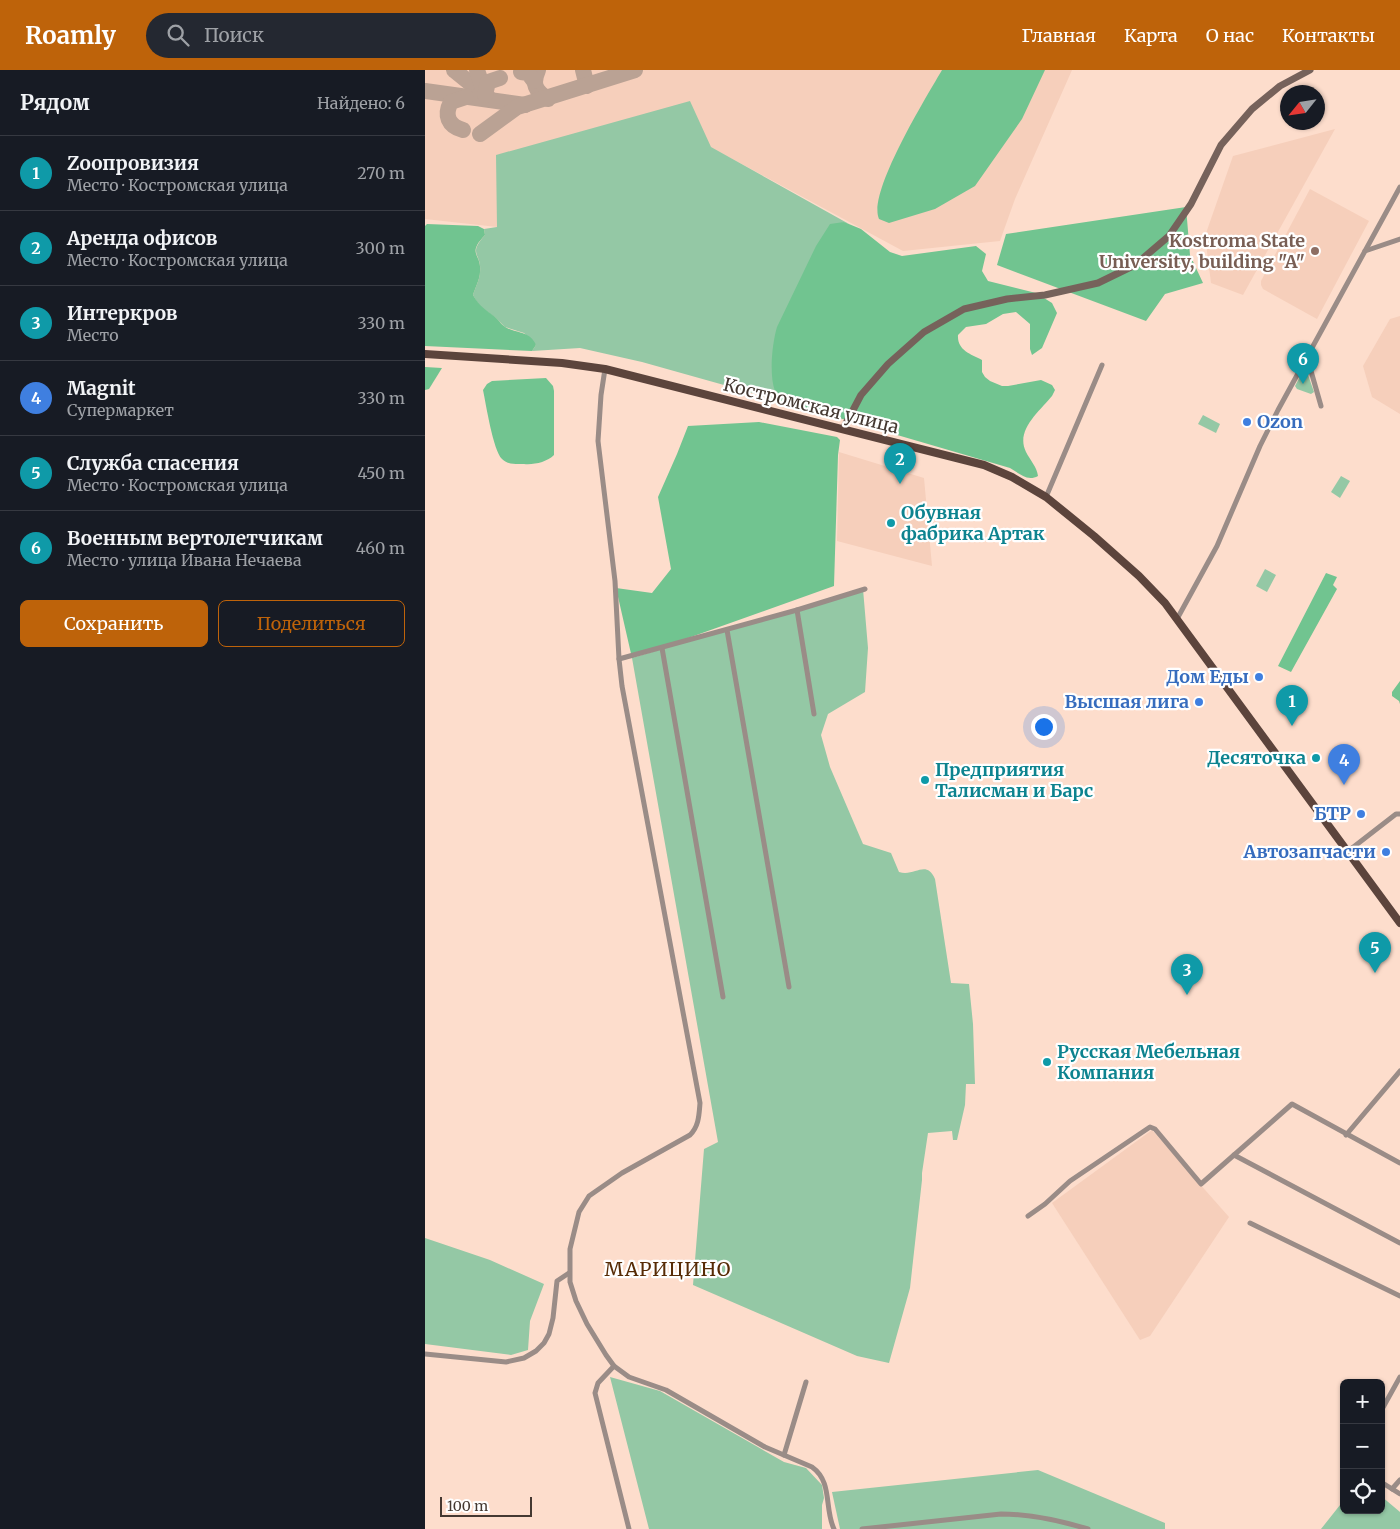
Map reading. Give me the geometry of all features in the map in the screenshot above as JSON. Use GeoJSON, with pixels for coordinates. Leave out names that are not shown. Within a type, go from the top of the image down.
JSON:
{"type":"FeatureCollection","features":[{"type":"Feature","properties":{"kind":"main road"},"geometry":{"type":"LineString","coordinates":[[843,429],[861,395],[888,364],[924,332],[940,322],[964,309],[1007,299],[1045,295],[1098,283],[1135,265],[1169,236],[1191,204],[1221,146],[1252,109],[1280,86],[1310,70]]}},
{"type":"Feature","properties":{"kind":"main road","name":"Костромская улица"},"geometry":{"type":"LineString","coordinates":[[425,354],[562,363],[605,369],[984,465],[1012,477],[1046,498],[1094,536],[1139,576],[1177,618],[1400,923]]}},
{"type":"Feature","properties":{"kind":"street"},"geometry":{"type":"LineString","coordinates":[[1177,618],[1217,546],[1260,446],[1400,187]]}},
{"type":"Feature","properties":{"kind":"street"},"geometry":{"type":"LineString","coordinates":[[1365,251],[1400,239]]}},
{"type":"Feature","properties":{"kind":"street"},"geometry":{"type":"LineString","coordinates":[[1307,357],[1321,406]]}},
{"type":"Feature","properties":{"kind":"street"},"geometry":{"type":"LineString","coordinates":[[1046,498],[1101,365]]}},
{"type":"Feature","properties":{"kind":"street"},"geometry":{"type":"LineString","coordinates":[[605,369],[601,394],[599,441],[616,588],[622,686],[700,1103],[699,1119],[694,1131],[684,1139],[622,1173],[589,1196],[579,1212],[573,1232],[569,1272],[570,1282],[581,1313],[614,1366],[629,1377],[666,1390],[765,1447],[812,1467],[823,1477],[829,1520],[834,1529]]}},
{"type":"Feature","properties":{"kind":"street"},"geometry":{"type":"LineString","coordinates":[[619,660],[865,589]]}},
{"type":"Feature","properties":{"kind":"street"},"geometry":{"type":"LineString","coordinates":[[797,610],[814,714]]}},
{"type":"Feature","properties":{"kind":"street"},"geometry":{"type":"LineString","coordinates":[[727,630],[789,987]]}},
{"type":"Feature","properties":{"kind":"street"},"geometry":{"type":"LineString","coordinates":[[661,648],[723,997]]}},
{"type":"Feature","properties":{"kind":"street"},"geometry":{"type":"LineString","coordinates":[[1347,852],[1396,814],[1400,814]]}},
{"type":"Feature","properties":{"kind":"street"},"geometry":{"type":"LineString","coordinates":[[1346,1134],[1400,1070]]}},
{"type":"Feature","properties":{"kind":"street"},"geometry":{"type":"LineString","coordinates":[[1028,1216],[1045,1204],[1070,1181],[1150,1126],[1155,1128],[1201,1184],[1291,1104],[1400,1163]]}},
{"type":"Feature","properties":{"kind":"street"},"geometry":{"type":"LineString","coordinates":[[1234,1155],[1400,1243]]}},
{"type":"Feature","properties":{"kind":"street"},"geometry":{"type":"LineString","coordinates":[[1250,1223],[1400,1296]]}},
{"type":"Feature","properties":{"kind":"street"},"geometry":{"type":"LineString","coordinates":[[425,1354],[506,1362],[524,1358],[536,1351],[549,1334],[553,1318],[557,1281],[569,1272]]}},
{"type":"Feature","properties":{"kind":"street"},"geometry":{"type":"LineString","coordinates":[[614,1366],[597,1382],[595,1393],[629,1529]]}},
{"type":"Feature","properties":{"kind":"street"},"geometry":{"type":"LineString","coordinates":[[1385,1403],[1400,1378]]}},
{"type":"Feature","properties":{"kind":"street"},"geometry":{"type":"LineString","coordinates":[[784,1455],[806,1382]]}},
{"type":"Feature","properties":{"kind":"street"},"geometry":{"type":"LineString","coordinates":[[1392,1489],[1400,1480]]}},
{"type":"Feature","properties":{"kind":"street"},"geometry":{"type":"LineString","coordinates":[[1385,1485],[1400,1494]]}},
{"type":"Feature","properties":{"kind":"street"},"geometry":{"type":"LineString","coordinates":[[862,1529],[1007,1514],[1069,1523],[1088,1529]]}},
{"type":"Feature","properties":{"kind":"shaded area"},"geometry":{"type":"Polygon","coordinates":[[[425,70],[1072,70],[1015,199],[1000,241],[903,251],[710,147],[497,227],[425,219],[425,70]]]}},
{"type":"Feature","properties":{"kind":"shaded area"},"geometry":{"type":"Polygon","coordinates":[[[1335,129],[1243,295],[1211,283],[1205,236],[1233,156],[1335,129]]]}},
{"type":"Feature","properties":{"kind":"shaded area","name":"Kostroma State University, building \"A\""},"geometry":{"type":"Polygon","coordinates":[[[1310,189],[1369,221],[1317,319],[1263,289],[1261,285],[1261,281],[1310,189]]]}},
{"type":"Feature","properties":{"kind":"shaded area"},"geometry":{"type":"Polygon","coordinates":[[[1400,316],[1400,414],[1372,397],[1363,366],[1390,319],[1400,316]]]}},
{"type":"Feature","properties":{"kind":"shaded area"},"geometry":{"type":"Polygon","coordinates":[[[839,452],[924,478],[932,566],[837,541],[839,452]]]}},
{"type":"Feature","properties":{"kind":"shaded area"},"geometry":{"type":"Polygon","coordinates":[[[1152,1130],[1229,1217],[1150,1336],[1140,1340],[1052,1203],[1152,1130]]]}},
{"type":"Feature","properties":{"kind":"green space"},"geometry":{"type":"Polygon","coordinates":[[[942,70],[1045,70],[1022,119],[975,186],[935,209],[889,223],[879,219],[878,206],[882,188],[900,145],[942,70]]]}},
{"type":"Feature","properties":{"kind":"green space"},"geometry":{"type":"Polygon","coordinates":[[[690,101],[711,147],[849,224],[843,222],[775,391],[781,401],[642,362],[580,348],[532,351],[536,345],[524,333],[505,327],[480,307],[473,295],[480,272],[477,247],[485,235],[484,229],[497,227],[496,155],[690,101]]]}},
{"type":"Feature","properties":{"kind":"green space"},"geometry":{"type":"Polygon","coordinates":[[[1186,207],[1190,255],[1203,283],[1165,294],[1146,321],[997,265],[1006,234],[1186,207]]]}},
{"type":"Feature","properties":{"kind":"green space"},"geometry":{"type":"Polygon","coordinates":[[[844,222],[861,229],[890,252],[902,256],[976,246],[986,254],[982,271],[988,281],[1036,293],[1052,303],[1057,313],[1042,348],[1032,355],[1030,349],[1030,324],[1016,312],[1003,314],[986,324],[966,327],[958,335],[962,348],[982,360],[982,372],[990,381],[1002,386],[1008,386],[1041,380],[1052,385],[1055,390],[1030,421],[1024,436],[1023,444],[1038,476],[1030,478],[1010,468],[781,401],[775,391],[772,377],[773,351],[777,327],[816,246],[830,224],[844,222]]]}},
{"type":"Feature","properties":{"kind":"green space"},"geometry":{"type":"Polygon","coordinates":[[[427,224],[478,226],[484,229],[485,235],[476,247],[480,272],[473,295],[480,305],[505,327],[531,338],[536,345],[532,351],[425,346],[425,226],[427,224]]]}},
{"type":"Feature","properties":{"kind":"green space"},"geometry":{"type":"Polygon","coordinates":[[[425,367],[442,368],[429,389],[425,390],[425,367]]]}},
{"type":"Feature","properties":{"kind":"green space"},"geometry":{"type":"Polygon","coordinates":[[[1303,371],[1307,372],[1314,392],[1311,394],[1297,389],[1295,386],[1303,371]]]}},
{"type":"Feature","properties":{"kind":"green space"},"geometry":{"type":"Polygon","coordinates":[[[546,378],[553,386],[554,391],[554,455],[548,460],[536,463],[516,464],[507,462],[502,459],[496,446],[483,390],[492,381],[546,378]]]}},
{"type":"Feature","properties":{"kind":"green space"},"geometry":{"type":"Polygon","coordinates":[[[1203,415],[1220,424],[1216,433],[1198,424],[1203,415]]]}},
{"type":"Feature","properties":{"kind":"green space"},"geometry":{"type":"Polygon","coordinates":[[[759,422],[837,437],[840,440],[834,586],[632,658],[616,588],[652,593],[671,569],[658,497],[688,426],[759,422]]]}},
{"type":"Feature","properties":{"kind":"green space"},"geometry":{"type":"Polygon","coordinates":[[[1341,476],[1350,481],[1340,498],[1331,492],[1341,476]]]}},
{"type":"Feature","properties":{"kind":"green space"},"geometry":{"type":"Polygon","coordinates":[[[1265,569],[1276,575],[1267,592],[1256,586],[1265,569]]]}},
{"type":"Feature","properties":{"kind":"green space"},"geometry":{"type":"Polygon","coordinates":[[[1326,573],[1337,577],[1333,585],[1337,589],[1291,672],[1278,666],[1326,573]]]}},
{"type":"Feature","properties":{"kind":"green space"},"geometry":{"type":"Polygon","coordinates":[[[863,589],[868,648],[865,692],[828,714],[821,735],[830,767],[863,844],[891,853],[899,872],[905,873],[924,869],[932,873],[935,879],[951,983],[969,984],[973,1024],[975,1084],[966,1084],[965,1105],[957,1140],[953,1140],[952,1131],[928,1133],[910,1288],[889,1363],[857,1356],[693,1285],[704,1149],[718,1142],[632,658],[863,589]]]}},
{"type":"Feature","properties":{"kind":"green space"},"geometry":{"type":"Polygon","coordinates":[[[1400,681],[1400,704],[1392,696],[1392,692],[1400,681]]]}},
{"type":"Feature","properties":{"kind":"green space"},"geometry":{"type":"Polygon","coordinates":[[[425,1238],[490,1260],[544,1284],[530,1321],[528,1350],[511,1355],[425,1344],[425,1238]]]}},
{"type":"Feature","properties":{"kind":"green space"},"geometry":{"type":"Polygon","coordinates":[[[610,1377],[660,1391],[784,1462],[806,1468],[822,1485],[824,1498],[822,1505],[822,1529],[649,1529],[610,1377]]]}},
{"type":"Feature","properties":{"kind":"green space"},"geometry":{"type":"Polygon","coordinates":[[[1038,1470],[1165,1523],[1165,1529],[840,1529],[832,1492],[1038,1470]]]}},
{"type":"Feature","properties":{"kind":"green space"},"geometry":{"type":"Polygon","coordinates":[[[1385,1499],[1400,1512],[1400,1529],[1321,1529],[1340,1505],[1340,1514],[1385,1514],[1385,1499]]]}},
{"type":"Feature","properties":{"kind":"taxiway"},"geometry":{"type":"LineString","coordinates":[[454,70],[491,100]]}},
{"type":"Feature","properties":{"kind":"taxiway"},"geometry":{"type":"LineString","coordinates":[[477,70],[486,97]]}},
{"type":"Feature","properties":{"kind":"taxiway"},"geometry":{"type":"LineString","coordinates":[[538,70],[535,79],[536,87],[548,99]]}},
{"type":"Feature","properties":{"kind":"taxiway"},"geometry":{"type":"LineString","coordinates":[[583,70],[587,86]]}},
{"type":"Feature","properties":{"kind":"taxiway"},"geometry":{"type":"LineString","coordinates":[[480,134],[517,107],[635,70]]}},
{"type":"Feature","properties":{"kind":"taxiway"},"geometry":{"type":"LineString","coordinates":[[521,72],[528,73],[534,81]]}},
{"type":"Feature","properties":{"kind":"taxiway"},"geometry":{"type":"LineString","coordinates":[[485,95],[488,82],[500,78]]}},
{"type":"Feature","properties":{"kind":"taxiway"},"geometry":{"type":"LineString","coordinates":[[425,91],[525,105]]}},
{"type":"Feature","properties":{"kind":"taxiway"},"geometry":{"type":"LineString","coordinates":[[463,130],[451,123],[448,111],[451,102],[466,97]]}},
{"type":"Feature","properties":{"kind":"place","name":"Kostroma State University, building \"A\""},"geometry":{"type":"Point","coordinates":[1315,251]}},
{"type":"Feature","properties":{"kind":"place","name":"Военным вертолетчикам"},"geometry":{"type":"Point","coordinates":[1303,384]}},
{"type":"Feature","properties":{"kind":"place","name":"Ozon"},"geometry":{"type":"Point","coordinates":[1247,422]}},
{"type":"Feature","properties":{"kind":"place","name":"Аренда офисов"},"geometry":{"type":"Point","coordinates":[900,484]}},
{"type":"Feature","properties":{"kind":"place","name":"Обувная фабрика Артак"},"geometry":{"type":"Point","coordinates":[891,523]}},
{"type":"Feature","properties":{"kind":"place","name":"Дом Еды"},"geometry":{"type":"Point","coordinates":[1259,677]}},
{"type":"Feature","properties":{"kind":"place","name":"Высшая лига"},"geometry":{"type":"Point","coordinates":[1199,702]}},
{"type":"Feature","properties":{"kind":"place","name":"Zоопровизия"},"geometry":{"type":"Point","coordinates":[1292,726]}},
{"type":"Feature","properties":{"kind":"place","name":"Десяточка"},"geometry":{"type":"Point","coordinates":[1316,758]}},
{"type":"Feature","properties":{"kind":"place","name":"Предприятия Талисман и Барс"},"geometry":{"type":"Point","coordinates":[925,780]}},
{"type":"Feature","properties":{"kind":"place","name":"Magnit"},"geometry":{"type":"Point","coordinates":[1344,785]}},
{"type":"Feature","properties":{"kind":"place","name":"БТР"},"geometry":{"type":"Point","coordinates":[1361,814]}},
{"type":"Feature","properties":{"kind":"place","name":"Автозапчасти"},"geometry":{"type":"Point","coordinates":[1386,852]}},
{"type":"Feature","properties":{"kind":"place","name":"Служба спасения"},"geometry":{"type":"Point","coordinates":[1375,973]}},
{"type":"Feature","properties":{"kind":"place","name":"Интеркров"},"geometry":{"type":"Point","coordinates":[1187,995]}},
{"type":"Feature","properties":{"kind":"place","name":"Русская Мебельная Компания"},"geometry":{"type":"Point","coordinates":[1047,1062]}},
{"type":"Feature","properties":{"kind":"district","name":"МАРИЦИНО"},"geometry":{"type":"Point","coordinates":[668,1269]}}]}
